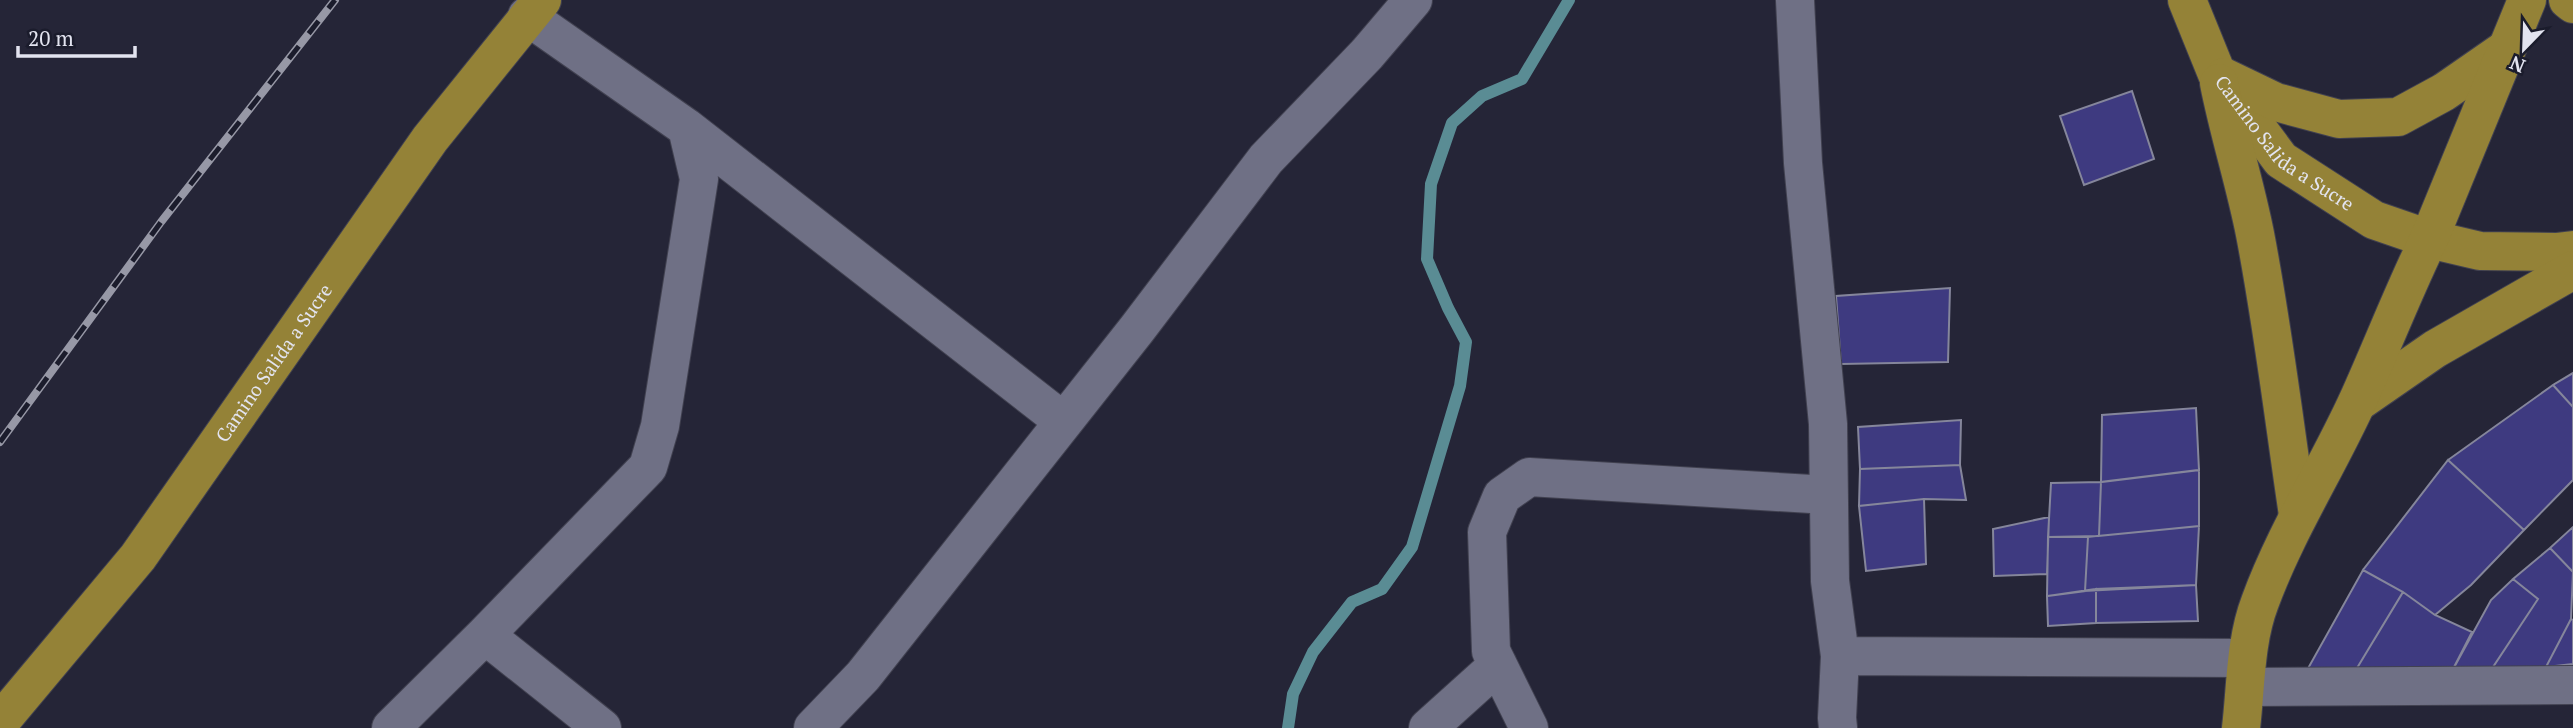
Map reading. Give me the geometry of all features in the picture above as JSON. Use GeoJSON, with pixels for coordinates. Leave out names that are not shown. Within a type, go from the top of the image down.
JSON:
{"type":"FeatureCollection","features":[{"type":"Feature","properties":{"kind":"main road","name":"Camino Salida a Sucre"},"geometry":{"type":"LineString","coordinates":[[2187,0],[2217,74],[2281,160],[2374,220],[2429,239],[2480,251],[2573,250]]}},
{"type":"Feature","properties":{"kind":"main road"},"geometry":{"type":"LineString","coordinates":[[2241,728],[2246,673],[2259,604],[2298,514],[2357,403],[2429,239],[2527,0]]}},
{"type":"Feature","properties":{"kind":"main road"},"geometry":{"type":"LineString","coordinates":[[2568,0],[2573,4]]}},
{"type":"Feature","properties":{"kind":"main road","name":"Camino Salida a Sucre"},"geometry":{"type":"LineString","coordinates":[[0,722],[138,557],[430,139],[535,8]]}},
{"type":"Feature","properties":{"kind":"main road"},"geometry":{"type":"LineString","coordinates":[[2217,74],[2276,102],[2339,118],[2398,117],[2444,92],[2506,49]]}},
{"type":"Feature","properties":{"kind":"main road"},"geometry":{"type":"LineString","coordinates":[[2217,74],[2227,127],[2259,256],[2273,334],[2298,514]]}},
{"type":"Feature","properties":{"kind":"main road"},"geometry":{"type":"LineString","coordinates":[[2357,403],[2435,349],[2573,270]]}},
{"type":"Feature","properties":{"kind":"street"},"geometry":{"type":"LineString","coordinates":[[813,728],[863,676],[1218,225],[1266,159],[1367,54],[1413,0]]}},
{"type":"Feature","properties":{"kind":"street"},"geometry":{"type":"LineString","coordinates":[[1795,0],[1803,163],[1828,424],[1830,581],[1840,656],[1838,728]]}},
{"type":"Feature","properties":{"kind":"street"},"geometry":{"type":"LineString","coordinates":[[535,8],[1063,421]]}},
{"type":"Feature","properties":{"kind":"street"},"geometry":{"type":"LineString","coordinates":[[391,728],[648,467],[660,426],[699,179],[687,128]]}},
{"type":"Feature","properties":{"kind":"street"},"geometry":{"type":"LineString","coordinates":[[1529,728],[1491,651],[1488,532],[1502,496],[1529,477],[1828,495]]}},
{"type":"Feature","properties":{"kind":"street"},"geometry":{"type":"LineString","coordinates":[[485,635],[601,728]]}},
{"type":"Feature","properties":{"kind":"street"},"geometry":{"type":"LineString","coordinates":[[1840,656],[2573,685]]}},
{"type":"Feature","properties":{"kind":"street"},"geometry":{"type":"LineString","coordinates":[[1428,728],[1498,665]]}},
{"type":"Feature","properties":{"kind":"building"},"geometry":{"type":"Polygon","coordinates":[[[2132,91],[2154,159],[2084,185],[2060,116],[2132,91]]]}},
{"type":"Feature","properties":{"kind":"building"},"geometry":{"type":"Polygon","coordinates":[[[1950,288],[1948,362],[1841,364],[1836,296],[1950,288]]]}},
{"type":"Feature","properties":{"kind":"building"},"geometry":{"type":"Polygon","coordinates":[[[2573,373],[2573,407],[2553,385],[2573,373]]]}},
{"type":"Feature","properties":{"kind":"building"},"geometry":{"type":"Polygon","coordinates":[[[2553,385],[2573,407],[2573,480],[2524,530],[2448,460],[2553,385]]]}},
{"type":"Feature","properties":{"kind":"building"},"geometry":{"type":"Polygon","coordinates":[[[2196,408],[2199,470],[2101,482],[2102,415],[2196,408]]]}},
{"type":"Feature","properties":{"kind":"building"},"geometry":{"type":"Polygon","coordinates":[[[1961,420],[1960,465],[1860,469],[1858,427],[1961,420]]]}},
{"type":"Feature","properties":{"kind":"building"},"geometry":{"type":"Polygon","coordinates":[[[2448,460],[2524,530],[2471,585],[2435,615],[2403,592],[2363,570],[2448,460]]]}},
{"type":"Feature","properties":{"kind":"building"},"geometry":{"type":"Polygon","coordinates":[[[1960,465],[1966,500],[1924,499],[1859,506],[1860,469],[1960,465]]]}},
{"type":"Feature","properties":{"kind":"building"},"geometry":{"type":"Polygon","coordinates":[[[2199,470],[2199,526],[2099,536],[2101,482],[2199,470]]]}},
{"type":"Feature","properties":{"kind":"building"},"geometry":{"type":"Polygon","coordinates":[[[2101,482],[2099,536],[2048,537],[2051,483],[2101,482]]]}},
{"type":"Feature","properties":{"kind":"building"},"geometry":{"type":"Polygon","coordinates":[[[1924,499],[1926,564],[1866,571],[1859,506],[1924,499]]]}},
{"type":"Feature","properties":{"kind":"building"},"geometry":{"type":"Polygon","coordinates":[[[2049,517],[2047,574],[1994,576],[1993,529],[2049,517]]]}},
{"type":"Feature","properties":{"kind":"building"},"geometry":{"type":"Polygon","coordinates":[[[2199,526],[2196,585],[2085,591],[2088,537],[2199,526]]]}},
{"type":"Feature","properties":{"kind":"building"},"geometry":{"type":"Polygon","coordinates":[[[2573,527],[2573,572],[2550,548],[2573,527]]]}},
{"type":"Feature","properties":{"kind":"building"},"geometry":{"type":"Polygon","coordinates":[[[2048,537],[2088,537],[2085,591],[2047,596],[2048,537]]]}},
{"type":"Feature","properties":{"kind":"building"},"geometry":{"type":"Polygon","coordinates":[[[2550,548],[2573,572],[2571,619],[2546,667],[2493,667],[2538,599],[2513,579],[2550,548]]]}},
{"type":"Feature","properties":{"kind":"building"},"geometry":{"type":"Polygon","coordinates":[[[2363,570],[2403,592],[2354,673],[2306,672],[2363,570]]]}},
{"type":"Feature","properties":{"kind":"building"},"geometry":{"type":"Polygon","coordinates":[[[2513,579],[2538,599],[2493,667],[2451,673],[2491,600],[2513,579]]]}},
{"type":"Feature","properties":{"kind":"building"},"geometry":{"type":"Polygon","coordinates":[[[2196,585],[2198,621],[2096,623],[2096,589],[2196,585]]]}},
{"type":"Feature","properties":{"kind":"building"},"geometry":{"type":"Polygon","coordinates":[[[2096,589],[2096,623],[2048,626],[2047,596],[2096,589]]]}},
{"type":"Feature","properties":{"kind":"building"},"geometry":{"type":"Polygon","coordinates":[[[2403,592],[2435,615],[2472,632],[2451,673],[2354,673],[2403,592]]]}},
{"type":"Feature","properties":{"kind":"building"},"geometry":{"type":"Polygon","coordinates":[[[2571,619],[2573,664],[2546,667],[2571,619]]]}},
{"type":"Feature","properties":{"kind":"waterway"},"geometry":{"type":"LineString","coordinates":[[1288,728],[1293,694],[1313,652],[1352,602],[1382,589],[1412,547],[1460,386],[1466,342],[1427,259],[1431,184],[1452,123],[1482,96],[1522,79],[1569,0]]}},
{"type":"Feature","properties":{"kind":"railway"},"geometry":{"type":"LineString","coordinates":[[0,442],[161,222],[335,0]]}}]}
